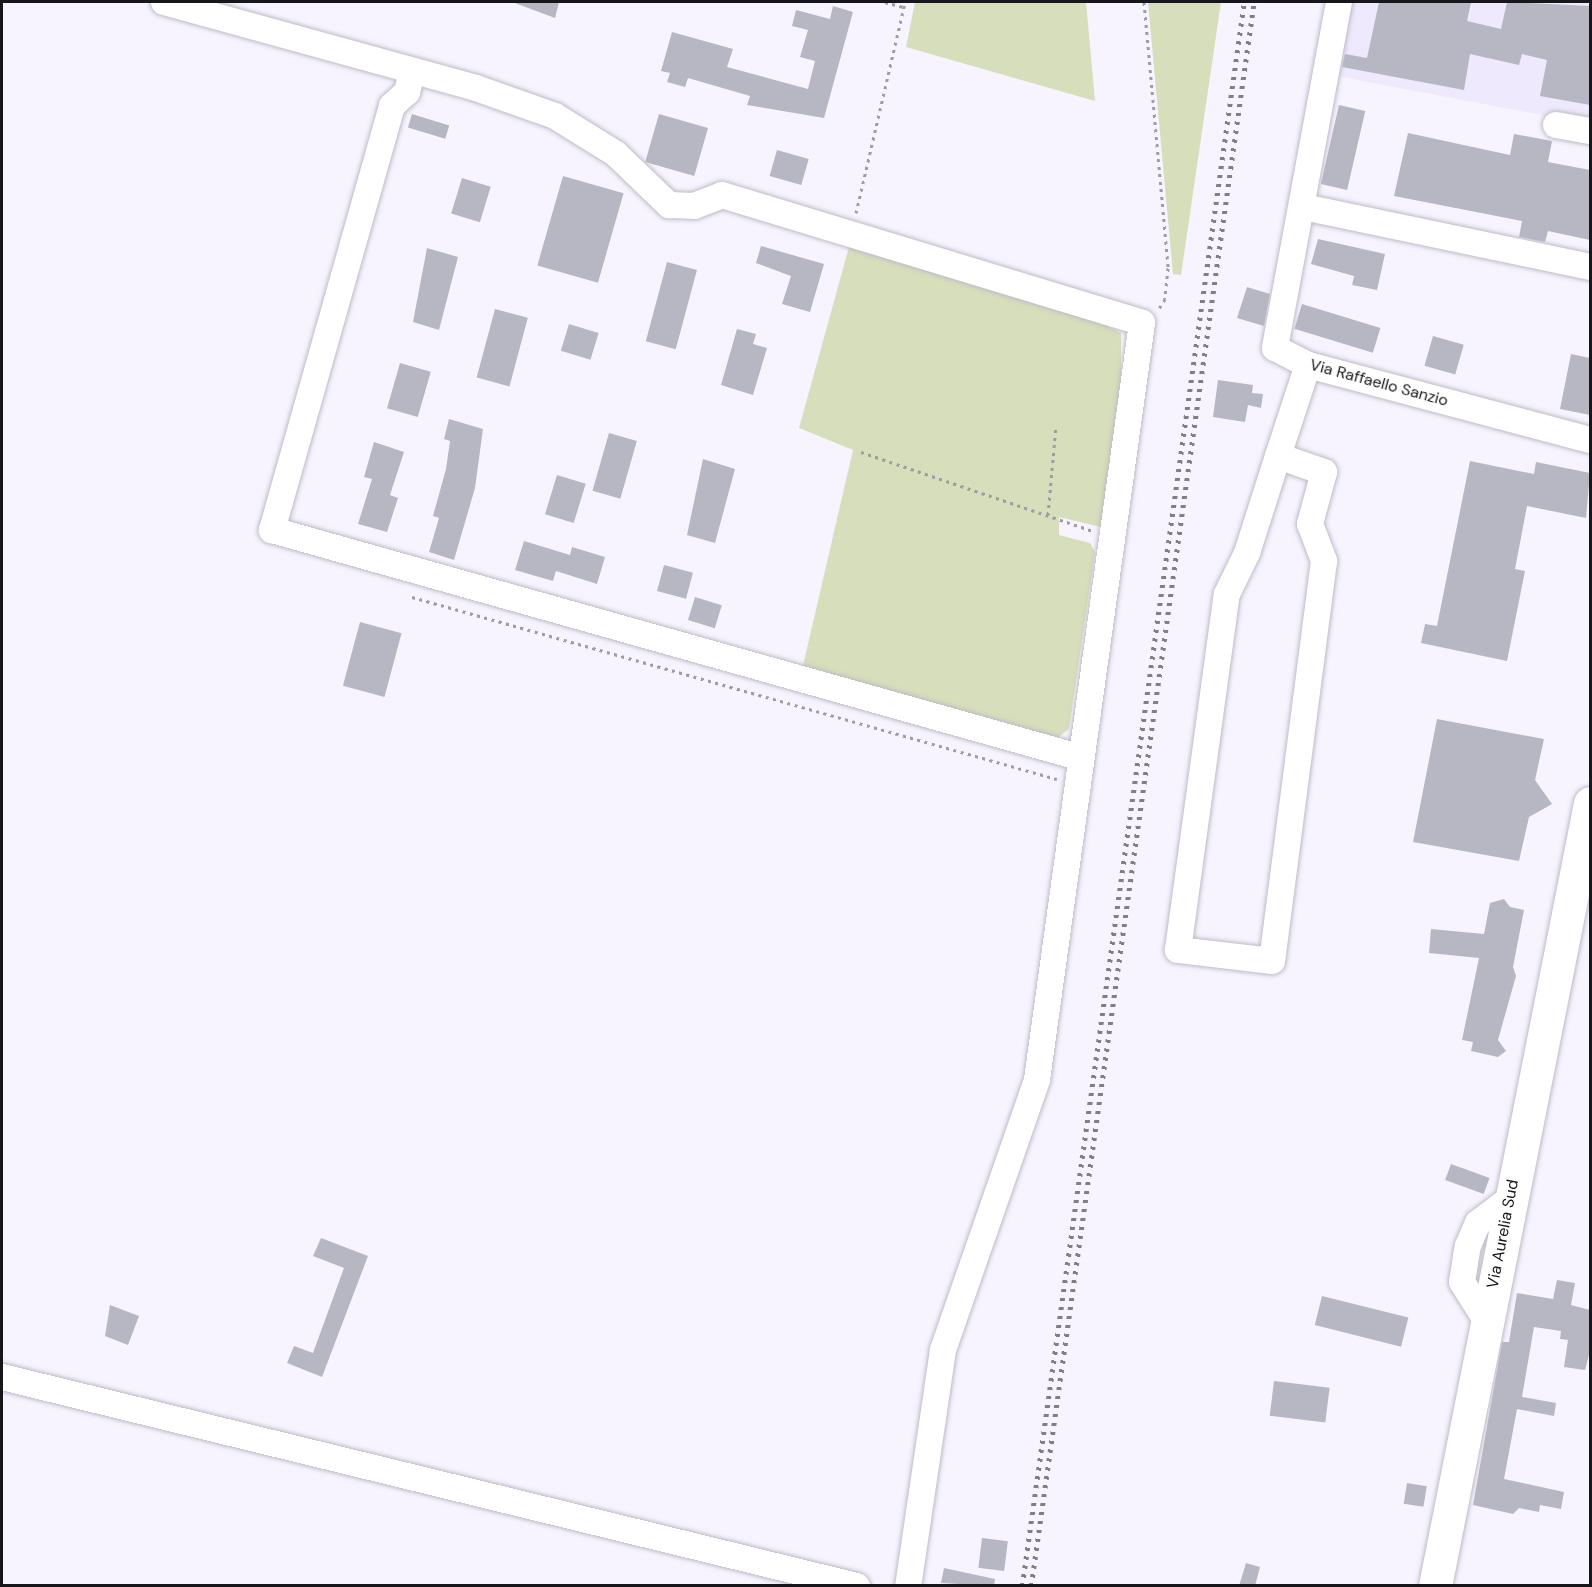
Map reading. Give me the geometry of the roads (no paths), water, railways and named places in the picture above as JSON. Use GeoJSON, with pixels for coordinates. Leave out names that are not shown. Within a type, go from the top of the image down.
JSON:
{"type":"FeatureCollection","features":[{"type":"Feature","properties":{"kind":"main road","name":"Via Aurelia Sud"},"geometry":{"type":"LineString","coordinates":[[1435,1586],[1571,883],[1590,803]]}},
{"type":"Feature","properties":{"kind":"main road","name":"Via Aurelia Sud"},"geometry":{"type":"LineString","coordinates":[[1571,883],[1590,837]]}},
{"type":"Feature","properties":{"kind":"street"},"geometry":{"type":"LineString","coordinates":[[164,2],[412,71],[555,116],[616,154],[669,205],[693,206],[722,195],[851,232],[1142,322],[1037,1080],[943,1350],[908,1586]]}},
{"type":"Feature","properties":{"kind":"street","name":"Via Raffaello Sanzio"},"geometry":{"type":"LineString","coordinates":[[1339,2],[1303,207],[1275,348],[1308,365],[1590,440]]}},
{"type":"Feature","properties":{"kind":"street"},"geometry":{"type":"LineString","coordinates":[[412,71],[406,92],[392,106],[272,530],[1082,758]]}},
{"type":"Feature","properties":{"kind":"street"},"geometry":{"type":"LineString","coordinates":[[1556,124],[1590,131]]}},
{"type":"Feature","properties":{"kind":"street"},"geometry":{"type":"LineString","coordinates":[[1303,207],[1590,267]]}},
{"type":"Feature","properties":{"kind":"street"},"geometry":{"type":"LineString","coordinates":[[1278,456],[1324,472],[1310,524],[1324,561],[1272,962],[1178,950],[1227,594],[1247,553],[1278,456],[1308,365]]}},
{"type":"Feature","properties":{"kind":"street"},"geometry":{"type":"LineString","coordinates":[[2,1377],[857,1586]]}},
{"type":"Feature","properties":{"kind":"railway"},"geometry":{"type":"LineString","coordinates":[[1022,1586],[1244,2]]}},
{"type":"Feature","properties":{"kind":"railway"},"geometry":{"type":"LineString","coordinates":[[1031,1586],[1254,2]]}}]}
